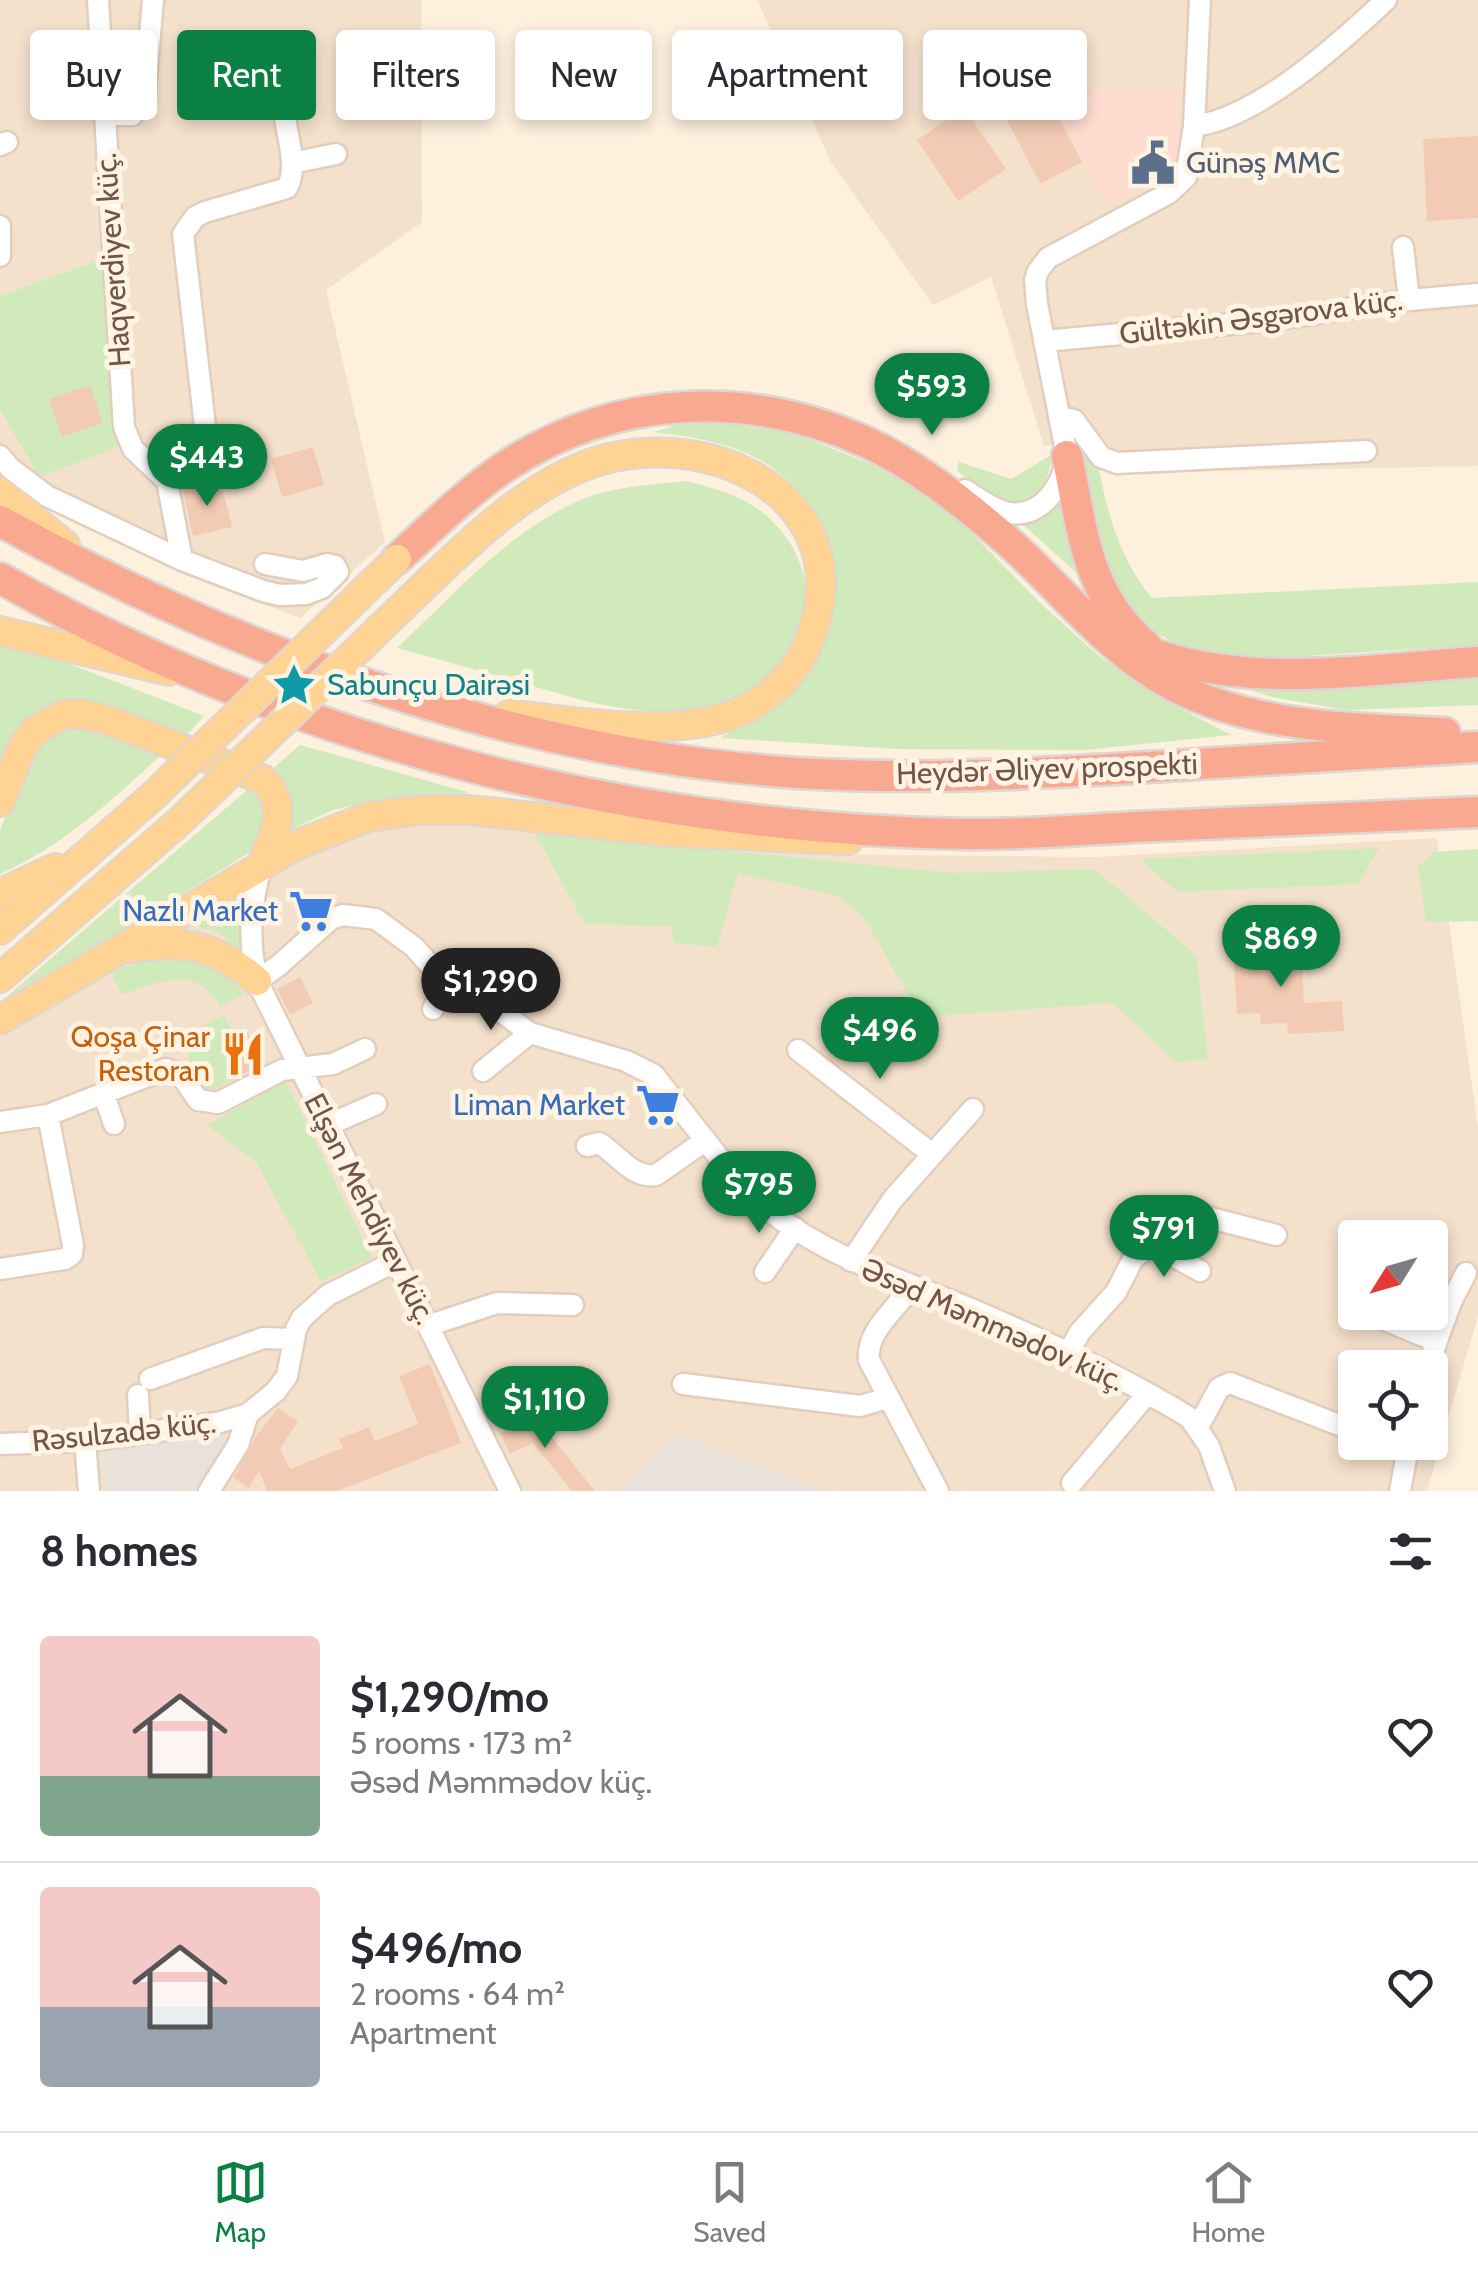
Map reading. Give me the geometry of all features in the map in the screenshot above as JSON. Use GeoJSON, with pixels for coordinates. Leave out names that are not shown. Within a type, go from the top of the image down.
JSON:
{"type":"FeatureCollection","features":[{"type":"Feature","properties":{"kind":"highway"},"geometry":{"type":"LineString","coordinates":[[398,560],[464,498],[505,467],[589,425],[652,408],[680,406],[721,406],[791,415],[869,443],[947,491],[1009,542],[1092,623],[1145,668],[1171,684],[1234,710],[1316,724],[1478,735]]}},
{"type":"Feature","properties":{"kind":"highway"},"geometry":{"type":"LineString","coordinates":[[1067,456],[1098,586],[1125,626],[1161,658]]}},
{"type":"Feature","properties":{"kind":"highway","name":"Heydər Əliyev prospekti"},"geometry":{"type":"LineString","coordinates":[[0,522],[120,584],[372,688],[598,746],[796,772],[963,778],[1478,747]]}},
{"type":"Feature","properties":{"kind":"highway","name":"Heydər Əliyev prospekti"},"geometry":{"type":"LineString","coordinates":[[0,578],[92,626],[229,686],[416,752],[588,793],[806,826],[968,834],[1478,812]]}},
{"type":"Feature","properties":{"kind":"highway"},"geometry":{"type":"LineString","coordinates":[[1092,623],[1161,658],[1211,669],[1276,673],[1478,662]]}},
{"type":"Feature","properties":{"kind":"main road"},"geometry":{"type":"LineString","coordinates":[[0,978],[182,820],[498,518],[546,484],[616,457],[660,452],[694,454],[730,463],[758,477],[802,524],[815,550],[820,589],[815,625],[794,670],[756,702],[716,720],[642,725],[550,720],[430,703]]}},
{"type":"Feature","properties":{"kind":"main road"},"geometry":{"type":"LineString","coordinates":[[0,492],[44,530],[120,584]]}},
{"type":"Feature","properties":{"kind":"main road"},"geometry":{"type":"LineString","coordinates":[[0,930],[153,796],[398,560]]}},
{"type":"Feature","properties":{"kind":"main road"},"geometry":{"type":"LineString","coordinates":[[0,631],[229,686]]}},
{"type":"Feature","properties":{"kind":"main road"},"geometry":{"type":"LineString","coordinates":[[0,802],[22,748],[34,730],[62,714],[83,714],[262,780],[277,796],[279,809],[262,864]]}},
{"type":"Feature","properties":{"kind":"main road"},"geometry":{"type":"LineString","coordinates":[[0,894],[57,866],[153,796]]}},
{"type":"Feature","properties":{"kind":"main road"},"geometry":{"type":"LineString","coordinates":[[0,1020],[262,864],[348,823],[418,810],[470,810],[668,832],[803,840],[968,834]]}},
{"type":"Feature","properties":{"kind":"main road"},"geometry":{"type":"LineString","coordinates":[[118,950],[186,943],[234,962],[257,981]]}},
{"type":"Feature","properties":{"kind":"street","name":"Haqverdiyev küç."},"geometry":{"type":"LineString","coordinates":[[98,0],[100,30]]}},
{"type":"Feature","properties":{"kind":"street"},"geometry":{"type":"LineString","coordinates":[[151,30],[154,0]]}},
{"type":"Feature","properties":{"kind":"street"},"geometry":{"type":"LineString","coordinates":[[791,415],[834,422],[875,437],[907,452],[982,501],[1008,512],[1033,509],[1052,494],[1062,481],[1067,456],[1034,289],[1042,264],[1056,252],[1180,185],[1189,164],[1194,126],[1200,0]]}},
{"type":"Feature","properties":{"kind":"street"},"geometry":{"type":"LineString","coordinates":[[1194,126],[1237,114],[1266,96],[1328,52],[1386,0]]}},
{"type":"Feature","properties":{"kind":"street","name":"Haqverdiyev küç."},"geometry":{"type":"LineString","coordinates":[[104,120],[124,427],[133,450],[167,481]]}},
{"type":"Feature","properties":{"kind":"street"},"geometry":{"type":"LineString","coordinates":[[182,560],[167,481],[199,455],[206,434],[183,234],[194,217],[205,212],[288,188],[292,182],[292,163],[285,120]]}},
{"type":"Feature","properties":{"kind":"street"},"geometry":{"type":"LineString","coordinates":[[292,163],[336,154]]}},
{"type":"Feature","properties":{"kind":"street"},"geometry":{"type":"LineString","coordinates":[[0,226],[0,256]]}},
{"type":"Feature","properties":{"kind":"street"},"geometry":{"type":"LineString","coordinates":[[1404,248],[1409,300]]}},
{"type":"Feature","properties":{"kind":"street","name":"Gültəkin Əsgərova küç."},"geometry":{"type":"LineString","coordinates":[[1044,341],[1264,322],[1409,300],[1478,294]]}},
{"type":"Feature","properties":{"kind":"street"},"geometry":{"type":"LineString","coordinates":[[1059,417],[1074,420],[1101,457],[1117,463],[1366,451]]}},
{"type":"Feature","properties":{"kind":"street"},"geometry":{"type":"LineString","coordinates":[[0,456],[47,496],[182,560],[280,595],[306,594],[322,588],[338,572],[335,566],[327,564],[303,571],[264,564]]}},
{"type":"Feature","properties":{"kind":"street","name":"Elşən Mehdiyev küç."},"geometry":{"type":"LineString","coordinates":[[262,864],[250,915],[257,981],[510,1491]]}},
{"type":"Feature","properties":{"kind":"street","name":"Əsəd Məmmədov küç."},"geometry":{"type":"LineString","coordinates":[[257,981],[331,919],[362,915],[390,926],[447,984],[480,996],[530,1033],[638,1065],[664,1084],[754,1199],[795,1228],[850,1261],[981,1314],[1147,1394],[1190,1418],[1198,1427]]}},
{"type":"Feature","properties":{"kind":"street"},"geometry":{"type":"LineString","coordinates":[[433,1009],[447,984]]}},
{"type":"Feature","properties":{"kind":"street"},"geometry":{"type":"LineString","coordinates":[[482,1071],[530,1033]]}},
{"type":"Feature","properties":{"kind":"street"},"geometry":{"type":"LineString","coordinates":[[0,1122],[48,1115],[153,1073],[174,1069],[198,1100],[218,1103],[297,1066],[333,1064],[365,1049]]}},
{"type":"Feature","properties":{"kind":"street"},"geometry":{"type":"LineString","coordinates":[[798,1050],[932,1154]]}},
{"type":"Feature","properties":{"kind":"street"},"geometry":{"type":"LineString","coordinates":[[104,1095],[114,1124]]}},
{"type":"Feature","properties":{"kind":"street"},"geometry":{"type":"LineString","coordinates":[[328,1125],[376,1104]]}},
{"type":"Feature","properties":{"kind":"street"},"geometry":{"type":"LineString","coordinates":[[850,1261],[892,1199],[972,1109]]}},
{"type":"Feature","properties":{"kind":"street"},"geometry":{"type":"LineString","coordinates":[[0,1269],[65,1259],[72,1254],[74,1245],[48,1115]]}},
{"type":"Feature","properties":{"kind":"street"},"geometry":{"type":"LineString","coordinates":[[587,1146],[599,1143],[637,1174],[648,1176],[656,1175],[706,1140]]}},
{"type":"Feature","properties":{"kind":"street"},"geometry":{"type":"LineString","coordinates":[[1068,1355],[1080,1332],[1116,1292],[1132,1259],[1152,1244],[1180,1210],[1276,1235]]}},
{"type":"Feature","properties":{"kind":"street"},"geometry":{"type":"LineString","coordinates":[[765,1272],[795,1228]]}},
{"type":"Feature","properties":{"kind":"street"},"geometry":{"type":"LineString","coordinates":[[1152,1244],[1200,1271]]}},
{"type":"Feature","properties":{"kind":"street"},"geometry":{"type":"LineString","coordinates":[[208,1491],[238,1445],[248,1414],[288,1376],[302,1318],[321,1300],[396,1261]]}},
{"type":"Feature","properties":{"kind":"street"},"geometry":{"type":"LineString","coordinates":[[1433,1350],[1466,1272]]}},
{"type":"Feature","properties":{"kind":"street"},"geometry":{"type":"LineString","coordinates":[[911,1286],[868,1345],[869,1360],[938,1491]]}},
{"type":"Feature","properties":{"kind":"street"},"geometry":{"type":"LineString","coordinates":[[430,1325],[497,1303],[573,1305]]}},
{"type":"Feature","properties":{"kind":"street"},"geometry":{"type":"LineString","coordinates":[[1409,1330],[1436,1341]]}},
{"type":"Feature","properties":{"kind":"street"},"geometry":{"type":"LineString","coordinates":[[140,1433],[144,1387],[263,1338],[294,1339]]}},
{"type":"Feature","properties":{"kind":"street"},"geometry":{"type":"LineString","coordinates":[[1225,1491],[1198,1427],[1224,1383],[1338,1425]]}},
{"type":"Feature","properties":{"kind":"street"},"geometry":{"type":"LineString","coordinates":[[683,1384],[860,1406],[888,1398]]}},
{"type":"Feature","properties":{"kind":"street"},"geometry":{"type":"LineString","coordinates":[[1072,1484],[1147,1394]]}},
{"type":"Feature","properties":{"kind":"street","name":"Rəsulzadə küç."},"geometry":{"type":"LineString","coordinates":[[0,1444],[85,1440],[217,1423],[248,1414]]}},
{"type":"Feature","properties":{"kind":"street"},"geometry":{"type":"LineString","coordinates":[[85,1440],[89,1491]]}},
{"type":"Feature","properties":{"kind":"street"},"geometry":{"type":"LineString","coordinates":[[1400,1491],[1406,1460]]}},
{"type":"Feature","properties":{"kind":"shaded area"},"geometry":{"type":"Polygon","coordinates":[[[0,0],[421,0],[421,30],[336,30],[336,120],[422,120],[422,222],[326,290],[385,542],[300,618],[180,573],[77,523],[19,491],[0,475],[0,0]]]}},
{"type":"Feature","properties":{"kind":"shaded area"},"geometry":{"type":"Polygon","coordinates":[[[757,0],[1478,0],[1478,466],[1111,473],[1103,438],[1044,446],[991,277],[933,305],[831,162],[812,120],[903,120],[903,30],[771,30],[757,0]]]}},
{"type":"Feature","properties":{"kind":"shaded area"},"geometry":{"type":"Polygon","coordinates":[[[1179,91],[1177,166],[1108,207],[1063,120],[1087,120],[1087,92],[1179,91]]]}},
{"type":"Feature","properties":{"kind":"shaded area"},"geometry":{"type":"Polygon","coordinates":[[[518,825],[813,854],[1097,857],[1437,838],[1478,1128],[1478,1316],[1448,1419],[1448,1350],[1338,1350],[1338,1460],[1436,1460],[1427,1491],[0,1491],[0,1037],[123,957],[276,869],[346,838],[402,826],[518,825]]]}},
{"type":"Feature","properties":{"kind":"shaded area"},"geometry":{"type":"Polygon","coordinates":[[[220,1430],[228,1444],[204,1487],[106,1491],[100,1446],[220,1430]]]}},
{"type":"Feature","properties":{"kind":"shaded area"},"geometry":{"type":"Polygon","coordinates":[[[677,1434],[825,1491],[619,1491],[677,1434]]]}},
{"type":"Feature","properties":{"kind":"green space"},"geometry":{"type":"Polygon","coordinates":[[[102,259],[118,447],[39,477],[0,409],[0,296],[102,259]]]}},
{"type":"Feature","properties":{"kind":"green space"},"geometry":{"type":"Polygon","coordinates":[[[697,419],[795,434],[871,464],[944,505],[1039,602],[1099,656],[1164,700],[1231,735],[1085,750],[898,749],[720,738],[774,705],[801,681],[829,626],[833,567],[826,538],[813,511],[770,466],[729,446],[653,432],[697,419]]]}},
{"type":"Feature","properties":{"kind":"green space"},"geometry":{"type":"Polygon","coordinates":[[[1075,450],[1098,465],[1116,535],[1152,598],[1478,582],[1478,645],[1258,659],[1209,654],[1172,641],[1144,622],[1123,597],[1107,567],[1075,450]]]}},
{"type":"Feature","properties":{"kind":"green space"},"geometry":{"type":"Polygon","coordinates":[[[1053,454],[1047,478],[1028,500],[1003,498],[957,471],[959,462],[1011,479],[1053,454]]]}},
{"type":"Feature","properties":{"kind":"green space"},"geometry":{"type":"Polygon","coordinates":[[[686,481],[722,491],[755,507],[774,523],[795,551],[805,581],[805,610],[797,638],[782,663],[760,684],[732,700],[700,709],[634,710],[571,697],[397,648],[506,546],[554,513],[606,492],[686,481]]]}},
{"type":"Feature","properties":{"kind":"green space"},"geometry":{"type":"Polygon","coordinates":[[[1065,494],[1088,583],[1019,521],[1047,515],[1065,494]]]}},
{"type":"Feature","properties":{"kind":"green space"},"geometry":{"type":"Polygon","coordinates":[[[0,644],[39,652],[204,716],[185,737],[88,702],[0,769],[0,644]]]}},
{"type":"Feature","properties":{"kind":"green space"},"geometry":{"type":"Polygon","coordinates":[[[1478,674],[1478,705],[1346,710],[1272,697],[1228,683],[1478,674]]]}},
{"type":"Feature","properties":{"kind":"green space"},"geometry":{"type":"Polygon","coordinates":[[[87,723],[167,749],[68,834],[0,874],[0,830],[32,752],[63,726],[87,723]]]}},
{"type":"Feature","properties":{"kind":"green space"},"geometry":{"type":"Polygon","coordinates":[[[300,745],[471,793],[371,801],[333,810],[286,832],[290,807],[271,770],[300,745]]]}},
{"type":"Feature","properties":{"kind":"green space"},"geometry":{"type":"Polygon","coordinates":[[[253,785],[265,819],[249,853],[0,1005],[0,1002],[253,785]]]}},
{"type":"Feature","properties":{"kind":"green space"},"geometry":{"type":"Polygon","coordinates":[[[534,832],[952,873],[1094,869],[1196,955],[1208,1059],[1175,1062],[1113,1003],[921,1017],[864,918],[838,896],[738,873],[717,947],[674,943],[671,926],[585,924],[534,832]]]}},
{"type":"Feature","properties":{"kind":"green space"},"geometry":{"type":"Polygon","coordinates":[[[1379,848],[1358,884],[1177,892],[1140,859],[1379,848]]]}},
{"type":"Feature","properties":{"kind":"green space"},"geometry":{"type":"Polygon","coordinates":[[[1478,849],[1478,921],[1426,922],[1418,868],[1433,852],[1478,849]]]}},
{"type":"Feature","properties":{"kind":"green space"},"geometry":{"type":"Polygon","coordinates":[[[240,895],[237,915],[242,952],[220,933],[189,923],[240,895]]]}},
{"type":"Feature","properties":{"kind":"green space"},"geometry":{"type":"Polygon","coordinates":[[[158,955],[185,957],[206,964],[245,994],[220,1006],[199,985],[175,980],[122,995],[111,972],[158,955]]]}},
{"type":"Feature","properties":{"kind":"green space"},"geometry":{"type":"Polygon","coordinates":[[[224,1015],[235,1035],[225,1041],[243,1074],[204,1095],[189,1070],[188,1034],[224,1015]]]}},
{"type":"Feature","properties":{"kind":"green space"},"geometry":{"type":"Polygon","coordinates":[[[286,1081],[372,1258],[321,1282],[256,1162],[207,1125],[286,1081]]]}},
{"type":"Feature","properties":{"kind":"building"},"geometry":{"type":"Polygon","coordinates":[[[946,120],[972,120],[1006,169],[958,201],[917,140],[946,120]]]}},
{"type":"Feature","properties":{"kind":"building"},"geometry":{"type":"Polygon","coordinates":[[[1007,120],[1060,120],[1082,162],[1040,184],[1007,120]]]}},
{"type":"Feature","properties":{"kind":"building"},"geometry":{"type":"Polygon","coordinates":[[[1478,136],[1478,218],[1427,221],[1423,139],[1478,136]]]}},
{"type":"Feature","properties":{"kind":"building"},"geometry":{"type":"Polygon","coordinates":[[[90,385],[103,423],[62,437],[49,399],[90,385]]]}},
{"type":"Feature","properties":{"kind":"building"},"geometry":{"type":"Polygon","coordinates":[[[313,447],[324,485],[282,497],[271,459],[313,447]]]}},
{"type":"Feature","properties":{"kind":"building"},"geometry":{"type":"Polygon","coordinates":[[[220,481],[232,527],[193,536],[183,490],[220,481]]]}},
{"type":"Feature","properties":{"kind":"building"},"geometry":{"type":"Polygon","coordinates":[[[1301,942],[1304,1003],[1342,1001],[1344,1031],[1288,1034],[1287,1023],[1261,1024],[1260,1013],[1237,1014],[1233,946],[1301,942]]]}},
{"type":"Feature","properties":{"kind":"building"},"geometry":{"type":"Polygon","coordinates":[[[300,977],[313,1003],[290,1015],[277,989],[300,977]]]}},
{"type":"Feature","properties":{"kind":"building"},"geometry":{"type":"Polygon","coordinates":[[[246,1029],[264,1063],[243,1074],[224,1041],[246,1029]]]}},
{"type":"Feature","properties":{"kind":"building"},"geometry":{"type":"Polygon","coordinates":[[[430,1364],[461,1443],[337,1491],[267,1491],[259,1471],[249,1488],[234,1478],[255,1438],[278,1408],[298,1421],[280,1449],[290,1469],[343,1448],[339,1439],[369,1427],[375,1441],[418,1424],[399,1376],[430,1364]]]}},
{"type":"Feature","properties":{"kind":"building"},"geometry":{"type":"Polygon","coordinates":[[[534,1415],[595,1491],[572,1491],[533,1443],[510,1454],[500,1433],[534,1415]]]}},
{"type":"Feature","properties":{"kind":"place","name":"Günəş MMC"},"geometry":{"type":"Point","coordinates":[1153,163]}},
{"type":"Feature","properties":{"kind":"place","name":"Sabunçu Dairəsi"},"geometry":{"type":"Point","coordinates":[294,685]}},
{"type":"Feature","properties":{"kind":"place","name":"Nazlı Market"},"geometry":{"type":"Point","coordinates":[311,911]}},
{"type":"Feature","properties":{"kind":"place","name":"Qoşa Çinar Restoran"},"geometry":{"type":"Point","coordinates":[243,1054]}},
{"type":"Feature","properties":{"kind":"place","name":"Liman Market"},"geometry":{"type":"Point","coordinates":[658,1105]}}]}
